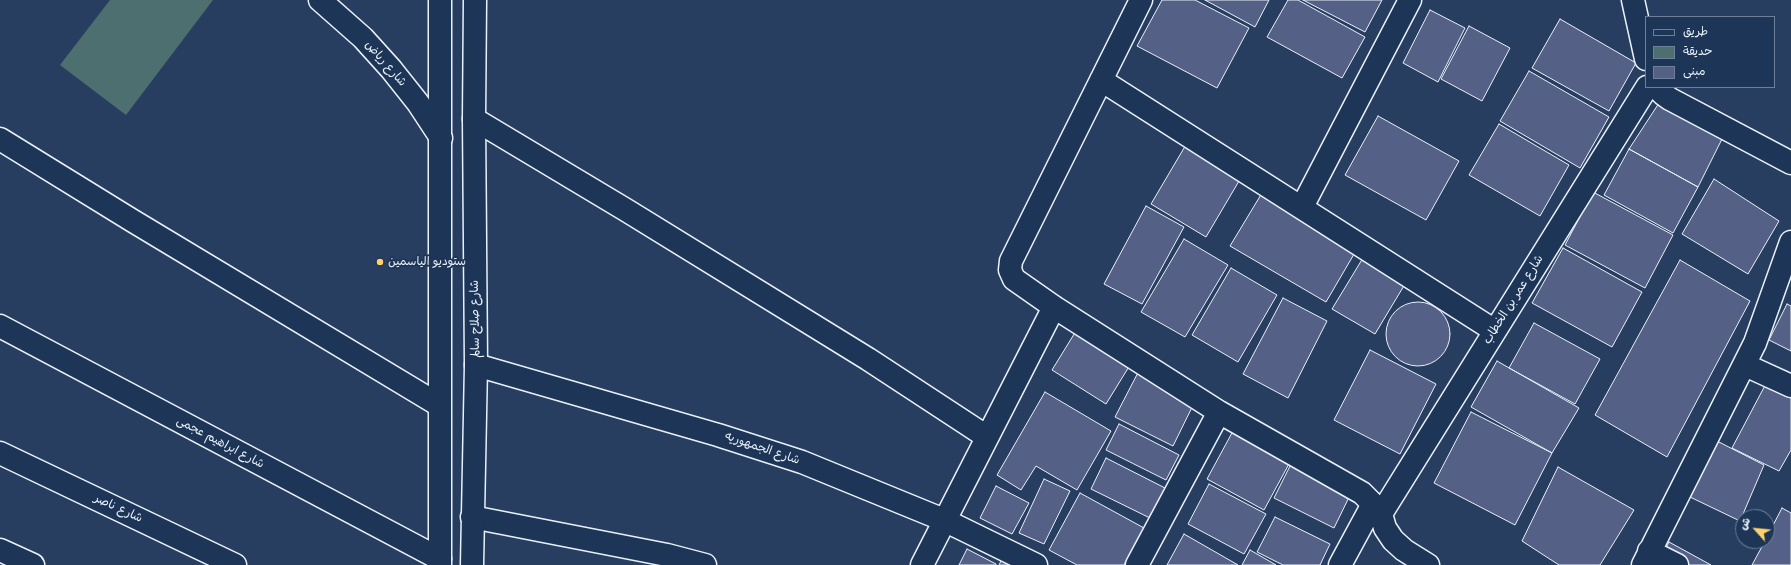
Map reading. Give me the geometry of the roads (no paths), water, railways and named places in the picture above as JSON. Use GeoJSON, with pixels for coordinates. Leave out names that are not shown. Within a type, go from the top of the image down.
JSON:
{"type":"FeatureCollection","features":[{"type":"Feature","properties":{"kind":"street","name":"شارع رياض"},"geometry":{"type":"LineString","coordinates":[[320,0],[363,38],[391,69],[418,103],[441,138]]}},
{"type":"Feature","properties":{"kind":"street"},"geometry":{"type":"LineString","coordinates":[[440,0],[440,562]]}},
{"type":"Feature","properties":{"kind":"street","name":"شارع صلاح سالم"},"geometry":{"type":"LineString","coordinates":[[472,565],[476,365],[474,119],[475,0]]}},
{"type":"Feature","properties":{"kind":"street"},"geometry":{"type":"LineString","coordinates":[[1141,0],[1011,261],[1010,270],[1014,279],[1054,307],[1219,412],[1362,494],[1377,509],[1385,528],[1393,540],[1404,550],[1428,565]]}},
{"type":"Feature","properties":{"kind":"street"},"geometry":{"type":"LineString","coordinates":[[1302,208],[1410,0]]}},
{"type":"Feature","properties":{"kind":"street"},"geometry":{"type":"LineString","coordinates":[[1633,0],[1645,54]]}},
{"type":"Feature","properties":{"kind":"street"},"geometry":{"type":"LineString","coordinates":[[1101,80],[1495,331]]}},
{"type":"Feature","properties":{"kind":"street","name":"شارع عمر بن الخطاب"},"geometry":{"type":"LineString","coordinates":[[1340,565],[1495,331],[1646,88]]}},
{"type":"Feature","properties":{"kind":"street"},"geometry":{"type":"LineString","coordinates":[[1657,88],[1670,99],[1791,162]]}},
{"type":"Feature","properties":{"kind":"street"},"geometry":{"type":"LineString","coordinates":[[474,119],[626,210],[854,351],[987,437]]}},
{"type":"Feature","properties":{"kind":"street"},"geometry":{"type":"LineString","coordinates":[[0,139],[133,221],[439,405]]}},
{"type":"Feature","properties":{"kind":"street"},"geometry":{"type":"LineString","coordinates":[[1677,565],[1646,558],[1744,365],[1764,320],[1791,242]]}},
{"type":"Feature","properties":{"kind":"street"},"geometry":{"type":"LineString","coordinates":[[922,565],[1054,307]]}},
{"type":"Feature","properties":{"kind":"street","name":"شارع ابراهيم عجمى"},"geometry":{"type":"LineString","coordinates":[[0,326],[440,562]]}},
{"type":"Feature","properties":{"kind":"street","name":"شارع الجمهوريه"},"geometry":{"type":"LineString","coordinates":[[476,365],[732,439],[802,462],[944,520],[1036,565]]}},
{"type":"Feature","properties":{"kind":"street"},"geometry":{"type":"LineString","coordinates":[[1744,365],[1791,386]]}},
{"type":"Feature","properties":{"kind":"street"},"geometry":{"type":"LineString","coordinates":[[1137,565],[1219,412]]}},
{"type":"Feature","properties":{"kind":"street","name":"شارع ناصر"},"geometry":{"type":"LineString","coordinates":[[0,453],[235,565]]}},
{"type":"Feature","properties":{"kind":"street"},"geometry":{"type":"LineString","coordinates":[[472,517],[667,555],[705,565]]}},
{"type":"Feature","properties":{"kind":"street"},"geometry":{"type":"LineString","coordinates":[[0,550],[33,565]]}},
{"type":"Feature","properties":{"kind":"place","name":"ستوديو الياسمين"},"geometry":{"type":"Point","coordinates":[380,262]}}]}
